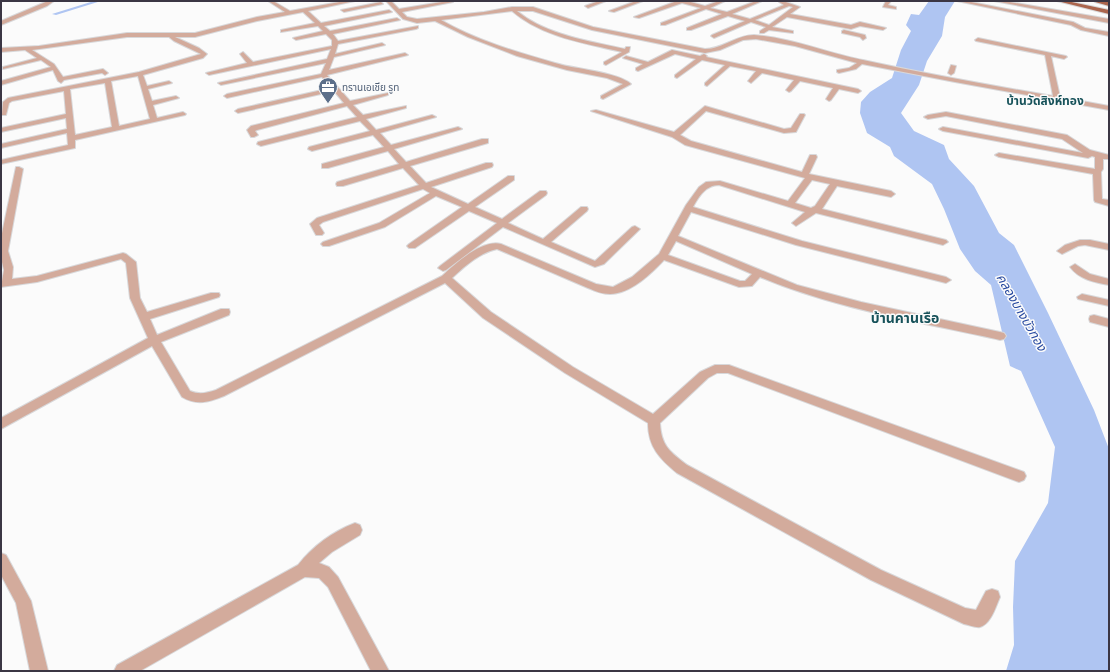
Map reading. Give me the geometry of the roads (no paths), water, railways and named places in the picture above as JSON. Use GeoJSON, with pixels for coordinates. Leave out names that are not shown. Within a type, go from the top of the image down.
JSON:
{"type":"FeatureCollection","features":[{"type":"Feature","properties":{"kind":"main road"},"geometry":{"type":"LineString","coordinates":[[1060,1],[1109,11]]}},
{"type":"Feature","properties":{"kind":"main road"},"geometry":{"type":"LineString","coordinates":[[1066,1],[1109,11]]}},
{"type":"Feature","properties":{"kind":"main road"},"geometry":{"type":"LineString","coordinates":[[1075,1],[1109,11]]}},
{"type":"Feature","properties":{"kind":"main road"},"geometry":{"type":"LineString","coordinates":[[1088,1],[1109,4]]}},
{"type":"Feature","properties":{"kind":"main road"},"geometry":{"type":"LineString","coordinates":[[1097,1],[1109,4]]}},
{"type":"Feature","properties":{"kind":"main road"},"geometry":{"type":"LineString","coordinates":[[1103,1],[1109,4]]}},
{"type":"Feature","properties":{"kind":"street"},"geometry":{"type":"LineString","coordinates":[[1,23],[52,1]]}},
{"type":"Feature","properties":{"kind":"street"},"geometry":{"type":"LineString","coordinates":[[270,1],[288,12]]}},
{"type":"Feature","properties":{"kind":"street"},"geometry":{"type":"LineString","coordinates":[[1,57],[28,50],[127,35],[181,35],[206,33],[288,12],[308,12],[353,1]]}},
{"type":"Feature","properties":{"kind":"street"},"geometry":{"type":"LineString","coordinates":[[390,1],[397,11],[408,20],[438,19],[526,8],[537,10],[580,25],[612,33],[711,51],[720,49],[737,38],[754,36],[811,48],[860,62],[885,67],[951,73],[967,78],[967,82]]}},
{"type":"Feature","properties":{"kind":"street"},"geometry":{"type":"LineString","coordinates":[[588,6],[604,1]]}},
{"type":"Feature","properties":{"kind":"street"},"geometry":{"type":"LineString","coordinates":[[612,11],[641,1]]}},
{"type":"Feature","properties":{"kind":"street"},"geometry":{"type":"LineString","coordinates":[[637,17],[682,1],[791,32]]}},
{"type":"Feature","properties":{"kind":"street"},"geometry":{"type":"LineString","coordinates":[[663,24],[723,1]]}},
{"type":"Feature","properties":{"kind":"street"},"geometry":{"type":"LineString","coordinates":[[689,29],[760,1]]}},
{"type":"Feature","properties":{"kind":"street"},"geometry":{"type":"LineString","coordinates":[[754,36],[767,26],[787,15],[797,6],[779,1]]}},
{"type":"Feature","properties":{"kind":"street"},"geometry":{"type":"LineString","coordinates":[[889,1],[885,6],[894,8]]}},
{"type":"Feature","properties":{"kind":"street"},"geometry":{"type":"LineString","coordinates":[[959,1],[997,10],[1072,24],[1083,29],[1109,34]]}},
{"type":"Feature","properties":{"kind":"street"},"geometry":{"type":"LineString","coordinates":[[996,1],[1109,21]]}},
{"type":"Feature","properties":{"kind":"street"},"geometry":{"type":"LineString","coordinates":[[397,11],[451,2]]}},
{"type":"Feature","properties":{"kind":"street"},"geometry":{"type":"LineString","coordinates":[[342,10],[380,3]]}},
{"type":"Feature","properties":{"kind":"street"},"geometry":{"type":"LineString","coordinates":[[714,36],[787,5]]}},
{"type":"Feature","properties":{"kind":"street"},"geometry":{"type":"LineString","coordinates":[[512,10],[526,21],[576,39],[627,54],[648,64]]}},
{"type":"Feature","properties":{"kind":"street"},"geometry":{"type":"LineString","coordinates":[[992,13],[997,10]]}},
{"type":"Feature","properties":{"kind":"street"},"geometry":{"type":"LineString","coordinates":[[308,12],[335,39],[335,45],[325,78],[424,186],[544,243],[595,264],[601,262],[635,229]]}},
{"type":"Feature","properties":{"kind":"street"},"geometry":{"type":"LineString","coordinates":[[283,30],[389,12]]}},
{"type":"Feature","properties":{"kind":"street"},"geometry":{"type":"LineString","coordinates":[[787,15],[851,27],[854,27],[857,24],[863,24],[883,28]]}},
{"type":"Feature","properties":{"kind":"street"},"geometry":{"type":"LineString","coordinates":[[438,19],[438,21],[456,30],[495,47],[628,84],[603,97]]}},
{"type":"Feature","properties":{"kind":"street"},"geometry":{"type":"LineString","coordinates":[[781,19],[862,35],[864,36],[863,38]]}},
{"type":"Feature","properties":{"kind":"street"},"geometry":{"type":"LineString","coordinates":[[296,38],[398,20]]}},
{"type":"Feature","properties":{"kind":"street"},"geometry":{"type":"LineString","coordinates":[[209,73],[216,68],[251,64],[283,55],[416,27]]}},
{"type":"Feature","properties":{"kind":"street"},"geometry":{"type":"LineString","coordinates":[[606,37],[612,33]]}},
{"type":"Feature","properties":{"kind":"street"},"geometry":{"type":"LineString","coordinates":[[4,114],[6,102],[10,99],[140,74],[201,57],[204,54],[172,37],[173,35]]}},
{"type":"Feature","properties":{"kind":"street"},"geometry":{"type":"LineString","coordinates":[[181,35],[185,44]]}},
{"type":"Feature","properties":{"kind":"street"},"geometry":{"type":"LineString","coordinates":[[627,54],[629,43],[634,37]]}},
{"type":"Feature","properties":{"kind":"street"},"geometry":{"type":"LineString","coordinates":[[978,40],[1064,57]]}},
{"type":"Feature","properties":{"kind":"street"},"geometry":{"type":"LineString","coordinates":[[221,83],[382,45]]}},
{"type":"Feature","properties":{"kind":"street"},"geometry":{"type":"LineString","coordinates":[[2,51],[28,50],[48,61],[55,68],[60,80],[103,71],[105,73]]}},
{"type":"Feature","properties":{"kind":"street"},"geometry":{"type":"LineString","coordinates":[[677,76],[711,51]]}},
{"type":"Feature","properties":{"kind":"street"},"geometry":{"type":"LineString","coordinates":[[638,69],[672,52],[858,91]]}},
{"type":"Feature","properties":{"kind":"street"},"geometry":{"type":"LineString","coordinates":[[244,54],[251,64]]}},
{"type":"Feature","properties":{"kind":"street"},"geometry":{"type":"LineString","coordinates":[[606,63],[627,54]]}},
{"type":"Feature","properties":{"kind":"street"},"geometry":{"type":"LineString","coordinates":[[1048,54],[1057,99]]}},
{"type":"Feature","properties":{"kind":"street"},"geometry":{"type":"LineString","coordinates":[[227,96],[405,55]]}},
{"type":"Feature","properties":{"kind":"street"},"geometry":{"type":"LineString","coordinates":[[5,68],[43,58]]}},
{"type":"Feature","properties":{"kind":"street"},"geometry":{"type":"LineString","coordinates":[[190,65],[204,62]]}},
{"type":"Feature","properties":{"kind":"street"},"geometry":{"type":"LineString","coordinates":[[838,71],[858,67],[860,62]]}},
{"type":"Feature","properties":{"kind":"street"},"geometry":{"type":"LineString","coordinates":[[707,84],[729,64]]}},
{"type":"Feature","properties":{"kind":"street"},"geometry":{"type":"LineString","coordinates":[[951,73],[953,66]]}},
{"type":"Feature","properties":{"kind":"street"},"geometry":{"type":"LineString","coordinates":[[1,83],[55,68]]}},
{"type":"Feature","properties":{"kind":"street"},"geometry":{"type":"LineString","coordinates":[[751,81],[760,71]]}},
{"type":"Feature","properties":{"kind":"street"},"geometry":{"type":"LineString","coordinates":[[929,72],[967,82],[1109,108]]}},
{"type":"Feature","properties":{"kind":"street"},"geometry":{"type":"LineString","coordinates":[[140,74],[154,120]]}},
{"type":"Feature","properties":{"kind":"street"},"geometry":{"type":"LineString","coordinates":[[789,90],[798,79]]}},
{"type":"Feature","properties":{"kind":"street"},"geometry":{"type":"LineString","coordinates":[[108,81],[116,128]]}},
{"type":"Feature","properties":{"kind":"street"},"geometry":{"type":"LineString","coordinates":[[1,83],[8,89]]}},
{"type":"Feature","properties":{"kind":"street"},"geometry":{"type":"LineString","coordinates":[[144,88],[169,83]]}},
{"type":"Feature","properties":{"kind":"street"},"geometry":{"type":"LineString","coordinates":[[829,99],[838,87]]}},
{"type":"Feature","properties":{"kind":"street"},"geometry":{"type":"LineString","coordinates":[[1,162],[69,147],[73,143],[67,89]]}},
{"type":"Feature","properties":{"kind":"street"},"geometry":{"type":"LineString","coordinates":[[238,111],[336,89]]}},
{"type":"Feature","properties":{"kind":"street"},"geometry":{"type":"LineString","coordinates":[[254,135],[251,130],[254,128],[386,94]]}},
{"type":"Feature","properties":{"kind":"street"},"geometry":{"type":"LineString","coordinates":[[149,104],[176,98]]}},
{"type":"Feature","properties":{"kind":"street"},"geometry":{"type":"LineString","coordinates":[[261,144],[404,107]]}},
{"type":"Feature","properties":{"kind":"street"},"geometry":{"type":"LineString","coordinates":[[675,135],[705,108],[784,131],[793,130],[802,115]]}},
{"type":"Feature","properties":{"kind":"street"},"geometry":{"type":"LineString","coordinates":[[594,112],[675,135],[688,143],[807,176],[891,194]]}},
{"type":"Feature","properties":{"kind":"street"},"geometry":{"type":"LineString","coordinates":[[1,146],[116,128],[183,114]]}},
{"type":"Feature","properties":{"kind":"street"},"geometry":{"type":"LineString","coordinates":[[928,117],[946,114],[1064,137],[1074,142],[1081,149],[1099,157]]}},
{"type":"Feature","properties":{"kind":"street"},"geometry":{"type":"LineString","coordinates":[[1,130],[69,115]]}},
{"type":"Feature","properties":{"kind":"street"},"geometry":{"type":"LineString","coordinates":[[312,149],[432,117]]}},
{"type":"Feature","properties":{"kind":"street"},"geometry":{"type":"LineString","coordinates":[[325,166],[458,129]]}},
{"type":"Feature","properties":{"kind":"street"},"geometry":{"type":"LineString","coordinates":[[943,129],[1099,157],[1109,157]]}},
{"type":"Feature","properties":{"kind":"street"},"geometry":{"type":"LineString","coordinates":[[340,184],[485,141]]}},
{"type":"Feature","properties":{"kind":"street"},"geometry":{"type":"LineString","coordinates":[[999,155],[1097,172]]}},
{"type":"Feature","properties":{"kind":"street"},"geometry":{"type":"LineString","coordinates":[[790,204],[807,176],[813,157]]}},
{"type":"Feature","properties":{"kind":"street"},"geometry":{"type":"LineString","coordinates":[[1099,157],[1099,169],[1097,172],[1099,183],[1098,198],[1109,203]]}},
{"type":"Feature","properties":{"kind":"street"},"geometry":{"type":"LineString","coordinates":[[319,233],[314,224],[320,220],[489,165]]}},
{"type":"Feature","properties":{"kind":"street"},"geometry":{"type":"LineString","coordinates":[[3,284],[9,272],[5,264],[3,251],[5,221],[19,169]]}},
{"type":"Feature","properties":{"kind":"street"},"geometry":{"type":"LineString","coordinates":[[412,246],[511,178]]}},
{"type":"Feature","properties":{"kind":"street"},"geometry":{"type":"LineString","coordinates":[[3,284],[37,279],[111,258],[124,256],[131,262],[135,298],[154,340],[186,394],[192,399],[203,399],[220,393],[444,273],[488,247],[498,246],[541,266],[606,291],[616,290],[626,286],[663,256],[688,208],[704,187],[714,183],[720,183],[790,204],[943,242]]}},
{"type":"Feature","properties":{"kind":"street"},"geometry":{"type":"LineString","coordinates":[[796,223],[814,210],[835,183]]}},
{"type":"Feature","properties":{"kind":"street"},"geometry":{"type":"LineString","coordinates":[[326,244],[382,225],[436,193]]}},
{"type":"Feature","properties":{"kind":"street"},"geometry":{"type":"LineString","coordinates":[[444,273],[502,223],[544,193]]}},
{"type":"Feature","properties":{"kind":"street"},"geometry":{"type":"LineString","coordinates":[[688,208],[799,243],[946,280]]}},
{"type":"Feature","properties":{"kind":"street"},"geometry":{"type":"LineString","coordinates":[[544,243],[584,209]]}},
{"type":"Feature","properties":{"kind":"street"},"geometry":{"type":"LineString","coordinates":[[673,237],[793,287],[861,306],[1000,336]]}},
{"type":"Feature","properties":{"kind":"street"},"geometry":{"type":"LineString","coordinates":[[1062,251],[1071,245],[1081,242],[1109,247]]}},
{"type":"Feature","properties":{"kind":"street"},"geometry":{"type":"LineString","coordinates":[[663,256],[739,284],[748,284],[759,272]]}},
{"type":"Feature","properties":{"kind":"street"},"geometry":{"type":"LineString","coordinates":[[1075,267],[1082,275],[1086,277],[1109,282]]}},
{"type":"Feature","properties":{"kind":"street"},"geometry":{"type":"LineString","coordinates":[[444,273],[487,315],[569,370],[654,421]]}},
{"type":"Feature","properties":{"kind":"street"},"geometry":{"type":"LineString","coordinates":[[144,317],[215,295]]}},
{"type":"Feature","properties":{"kind":"street"},"geometry":{"type":"LineString","coordinates":[[1082,297],[1109,303]]}},
{"type":"Feature","properties":{"kind":"street"},"geometry":{"type":"LineString","coordinates":[[1,424],[154,340],[225,312]]}},
{"type":"Feature","properties":{"kind":"street"},"geometry":{"type":"LineString","coordinates":[[1094,319],[1109,323]]}},
{"type":"Feature","properties":{"kind":"street"},"geometry":{"type":"LineString","coordinates":[[992,597],[984,614],[979,619],[964,616],[876,575],[682,469],[661,452],[654,434],[654,421],[704,375],[715,369],[729,369],[1019,476]]}},
{"type":"Feature","properties":{"kind":"street"},"geometry":{"type":"LineString","coordinates":[[123,671],[303,570],[325,547],[355,530]]}},
{"type":"Feature","properties":{"kind":"street"},"geometry":{"type":"LineString","coordinates":[[1,560],[23,600],[39,671]]}},
{"type":"Feature","properties":{"kind":"street"},"geometry":{"type":"LineString","coordinates":[[303,570],[318,569],[328,574],[380,671]]}},
{"type":"Feature","properties":{"kind":"water","name":"คลองบางบัวทอง"},"geometry":{"type":"Polygon","coordinates":[[[929,1],[955,1],[945,17],[942,36],[927,61],[919,85],[901,113],[914,131],[944,145],[949,159],[974,186],[999,233],[1014,245],[1094,410],[1109,449],[1109,671],[1006,671],[1014,645],[1013,607],[1015,561],[1048,503],[1055,447],[1021,371],[1010,366],[991,285],[975,271],[960,249],[932,184],[894,156],[890,147],[867,133],[860,113],[861,102],[870,92],[892,78],[901,50],[911,31],[906,25],[911,14],[919,15],[929,1]]]}},
{"type":"Feature","properties":{"kind":"waterway"},"geometry":{"type":"LineString","coordinates":[[54,14],[99,1]]}},
{"type":"Feature","properties":{"kind":"place","name":"ทรานเอเชีย รูท"},"geometry":{"type":"Point","coordinates":[328,104]}},
{"type":"Feature","properties":{"kind":"district","name":"บ้านวัดสิงห์ทอง"},"geometry":{"type":"Point","coordinates":[1045,101]}},
{"type":"Feature","properties":{"kind":"district","name":"บ้านคานเรือ"},"geometry":{"type":"Point","coordinates":[905,318]}}]}
